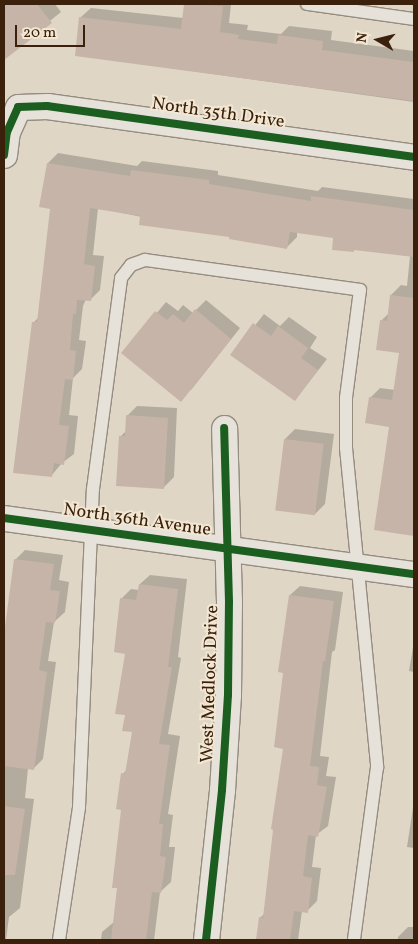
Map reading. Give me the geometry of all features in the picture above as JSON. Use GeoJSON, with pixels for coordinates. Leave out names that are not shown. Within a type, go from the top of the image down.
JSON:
{"type":"FeatureCollection","features":[{"type":"Feature","properties":{"kind":"street","name":"North 35th Drive"},"geometry":{"type":"LineString","coordinates":[[4,155],[7,132],[18,107],[47,106],[414,156]]}},
{"type":"Feature","properties":{"kind":"street","name":"West Medlock Drive"},"geometry":{"type":"LineString","coordinates":[[206,940],[222,790],[227,704],[228,549],[224,428]]}},
{"type":"Feature","properties":{"kind":"street","name":"North 36th Avenue"},"geometry":{"type":"LineString","coordinates":[[4,518],[414,574]]}},
{"type":"Feature","properties":{"kind":"lane"},"geometry":{"type":"LineString","coordinates":[[307,4],[414,19]]}},
{"type":"Feature","properties":{"kind":"lane"},"geometry":{"type":"LineString","coordinates":[[59,940],[79,808],[93,489],[121,278],[131,265],[145,260],[360,290],[346,398],[346,448],[376,767],[354,940]]}},
{"type":"Feature","properties":{"kind":"building"},"geometry":{"type":"Polygon","coordinates":[[[4,4],[37,4],[52,23],[4,60],[4,4]]]}},
{"type":"Feature","properties":{"kind":"building"},"geometry":{"type":"Polygon","coordinates":[[[184,4],[223,6],[220,32],[239,35],[238,39],[277,44],[278,35],[323,41],[322,50],[414,62],[414,101],[75,56],[79,17],[181,29],[184,4]]]}},
{"type":"Feature","properties":{"kind":"building"},"geometry":{"type":"Polygon","coordinates":[[[47,163],[130,176],[131,170],[209,180],[209,184],[311,201],[311,196],[414,210],[414,257],[354,250],[354,252],[332,250],[333,238],[290,232],[287,249],[229,239],[229,237],[139,225],[140,216],[90,208],[84,264],[95,266],[91,301],[77,300],[76,314],[73,314],[70,350],[76,351],[73,380],[65,379],[59,425],[69,426],[64,465],[54,463],[52,477],[13,473],[32,322],[37,322],[50,209],[39,207],[47,163]]]}},
{"type":"Feature","properties":{"kind":"building"},"geometry":{"type":"Polygon","coordinates":[[[390,295],[414,298],[414,536],[374,530],[389,427],[365,423],[369,397],[392,400],[399,353],[376,350],[380,320],[387,321],[390,295]]]}},
{"type":"Feature","properties":{"kind":"building"},"geometry":{"type":"Polygon","coordinates":[[[195,309],[231,339],[181,402],[121,353],[155,311],[167,320],[173,314],[184,323],[195,309]]]}},
{"type":"Feature","properties":{"kind":"building"},"geometry":{"type":"Polygon","coordinates":[[[253,323],[271,336],[278,326],[308,348],[301,358],[318,370],[295,401],[230,355],[253,323]]]}},
{"type":"Feature","properties":{"kind":"building"},"geometry":{"type":"Polygon","coordinates":[[[126,415],[168,418],[164,489],[116,486],[119,436],[125,436],[126,415]]]}},
{"type":"Feature","properties":{"kind":"building"},"geometry":{"type":"Polygon","coordinates":[[[284,439],[324,444],[315,515],[275,510],[284,439]]]}},
{"type":"Feature","properties":{"kind":"building"},"geometry":{"type":"Polygon","coordinates":[[[14,559],[54,564],[50,590],[60,591],[55,623],[46,622],[39,670],[47,672],[34,770],[4,766],[4,634],[14,559]]]}},
{"type":"Feature","properties":{"kind":"building"},"geometry":{"type":"Polygon","coordinates":[[[139,584],[178,589],[168,667],[172,667],[159,744],[170,745],[159,824],[163,824],[160,856],[166,857],[161,893],[152,892],[146,940],[111,940],[117,888],[112,888],[121,810],[116,809],[121,773],[125,774],[132,732],[122,731],[125,715],[115,714],[125,654],[114,652],[120,598],[136,600],[139,584]]]}},
{"type":"Feature","properties":{"kind":"building"},"geometry":{"type":"Polygon","coordinates":[[[289,595],[334,601],[325,661],[323,661],[310,766],[319,767],[317,785],[327,787],[318,837],[308,835],[303,876],[312,878],[308,913],[294,911],[290,940],[256,940],[259,917],[263,918],[273,830],[271,829],[283,749],[274,747],[283,673],[278,672],[289,595]]]}},
{"type":"Feature","properties":{"kind":"building"},"geometry":{"type":"Polygon","coordinates":[[[4,806],[25,809],[15,875],[4,875],[4,806]]]}},
{"type":"Feature","properties":{"kind":"cycle path"},"geometry":{"type":"LineString","coordinates":[[4,155],[7,132],[18,107],[47,106],[414,157]]}},
{"type":"Feature","properties":{"kind":"cycle path"},"geometry":{"type":"LineString","coordinates":[[206,940],[222,790],[228,695],[229,602],[224,428]]}},
{"type":"Feature","properties":{"kind":"cycle path"},"geometry":{"type":"LineString","coordinates":[[4,518],[414,574]]}}]}
